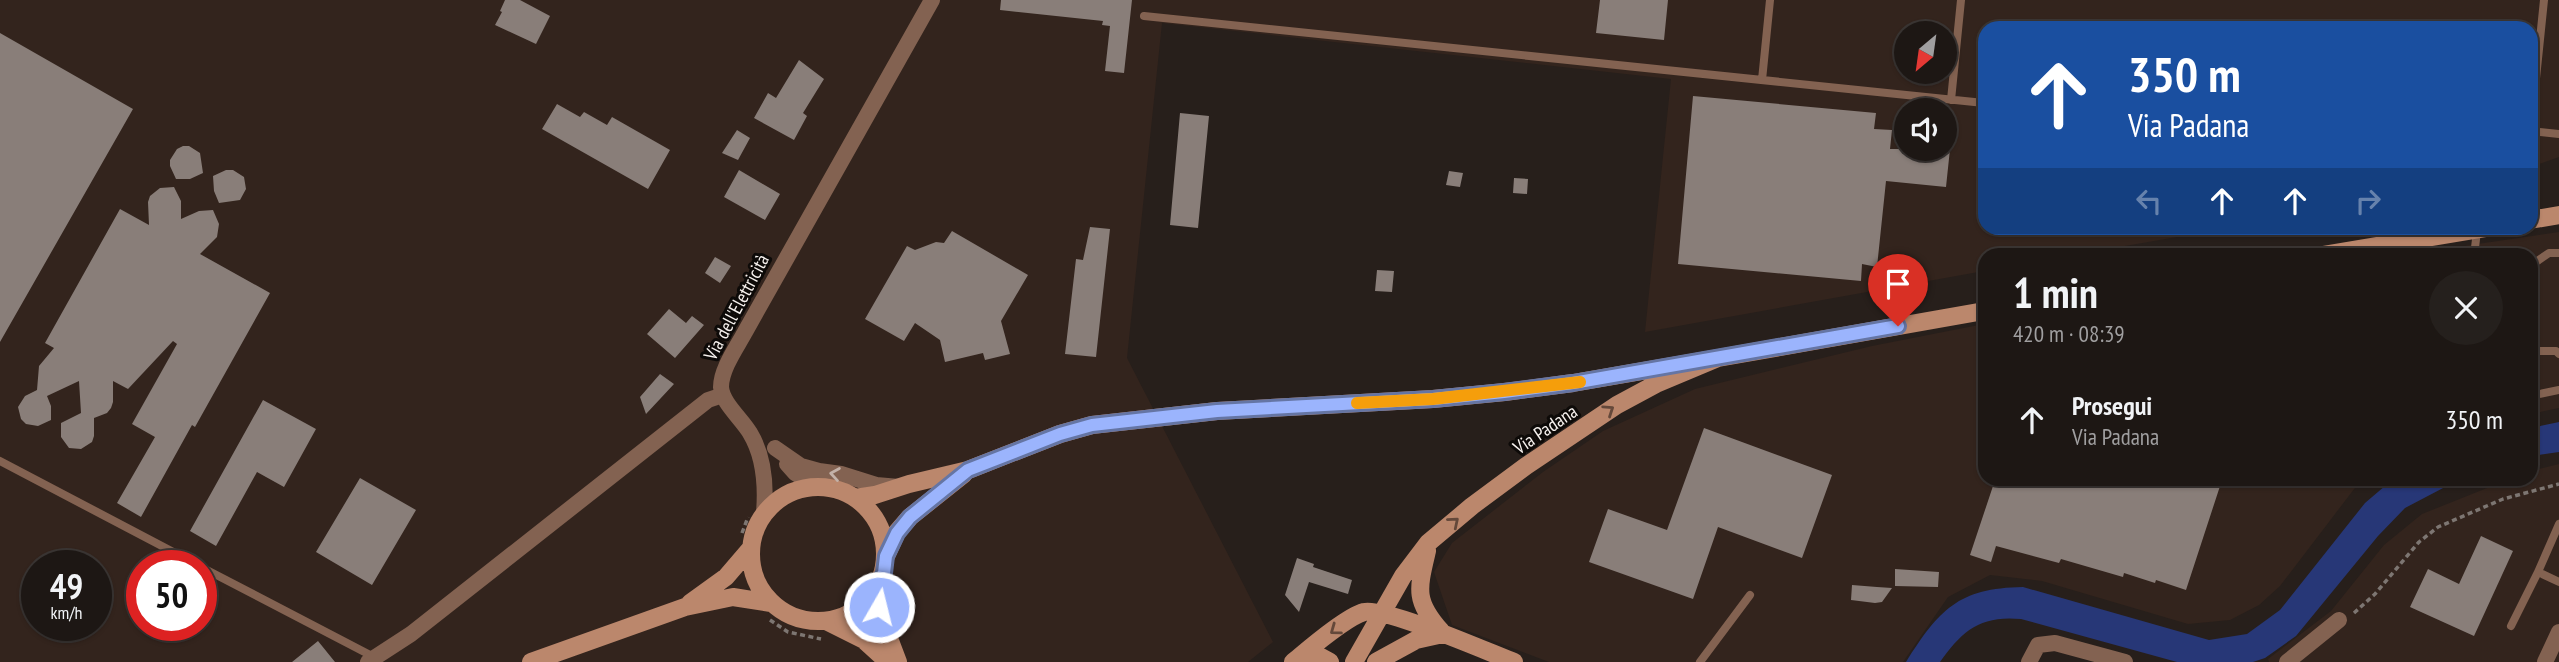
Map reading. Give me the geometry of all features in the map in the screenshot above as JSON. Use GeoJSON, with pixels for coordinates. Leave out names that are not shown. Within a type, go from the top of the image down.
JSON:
{"type":"FeatureCollection","features":[{"type":"Feature","properties":{"kind":"main road"},"geometry":{"type":"LineString","coordinates":[[2538,219],[2559,215]]}},
{"type":"Feature","properties":{"kind":"main road"},"geometry":{"type":"LineString","coordinates":[[2380,248],[2446,235]]}},
{"type":"Feature","properties":{"kind":"main road","name":"Via Padana"},"geometry":{"type":"LineString","coordinates":[[1354,662],[1403,576],[1429,543],[1472,506],[1526,466],[1617,405],[1656,384],[1718,358],[1978,312]]}},
{"type":"Feature","properties":{"kind":"main road"},"geometry":{"type":"LineString","coordinates":[[855,498],[968,470],[1060,434],[1092,425],[1217,411],[1433,399],[1504,392],[1718,358]]}},
{"type":"Feature","properties":{"kind":"main road"},"geometry":{"type":"LineString","coordinates":[[886,556],[897,533],[910,517],[968,470]]}},
{"type":"Feature","properties":{"kind":"main road"},"geometry":{"type":"LineString","coordinates":[[531,662],[685,607],[733,597],[806,621],[827,621],[847,616],[864,604],[884,573],[886,556],[883,534],[872,513],[855,498],[837,489],[817,487],[797,490],[758,512],[755,531],[726,576],[685,607]]}},
{"type":"Feature","properties":{"kind":"main road"},"geometry":{"type":"LineString","coordinates":[[745,543],[768,610]]}},
{"type":"Feature","properties":{"kind":"main road"},"geometry":{"type":"LineString","coordinates":[[1429,543],[1419,596],[1426,614],[1443,634]]}},
{"type":"Feature","properties":{"kind":"main road"},"geometry":{"type":"LineString","coordinates":[[877,587],[879,612],[898,662]]}},
{"type":"Feature","properties":{"kind":"main road"},"geometry":{"type":"LineString","coordinates":[[1299,657],[1359,614],[1368,611],[1443,634],[1514,662]]}},
{"type":"Feature","properties":{"kind":"main road"},"geometry":{"type":"LineString","coordinates":[[827,621],[864,640],[888,662]]}},
{"type":"Feature","properties":{"kind":"main road"},"geometry":{"type":"LineString","coordinates":[[1376,662],[1416,640],[1443,634]]}},
{"type":"Feature","properties":{"kind":"main road"},"geometry":{"type":"LineString","coordinates":[[1299,657],[1319,656],[1330,662]]}},
{"type":"Feature","properties":{"kind":"street","name":"Via dell'Elettricità"},"geometry":{"type":"LineString","coordinates":[[723,395],[722,380],[745,332],[932,0]]}},
{"type":"Feature","properties":{"kind":"street"},"geometry":{"type":"LineString","coordinates":[[371,659],[411,634],[708,400],[723,395],[751,434],[765,482],[758,512]]}},
{"type":"Feature","properties":{"kind":"street"},"geometry":{"type":"LineString","coordinates":[[751,434],[801,466],[876,485],[901,487]]}},
{"type":"Feature","properties":{"kind":"street"},"geometry":{"type":"LineString","coordinates":[[775,448],[794,473],[817,487]]}},
{"type":"Feature","properties":{"kind":"street"},"geometry":{"type":"LineString","coordinates":[[2287,662],[2340,620]]}},
{"type":"Feature","properties":{"kind":"street"},"geometry":{"type":"LineString","coordinates":[[2545,662],[2559,632]]}},
{"type":"Feature","properties":{"kind":"street"},"geometry":{"type":"LineString","coordinates":[[2029,662],[2038,645],[2044,643],[2055,643],[2124,662]]}},
{"type":"Feature","properties":{"kind":"lane"},"geometry":{"type":"LineString","coordinates":[[1762,80],[1770,0]]}},
{"type":"Feature","properties":{"kind":"lane"},"geometry":{"type":"LineString","coordinates":[[1951,98],[1961,0]]}},
{"type":"Feature","properties":{"kind":"lane"},"geometry":{"type":"LineString","coordinates":[[2538,60],[2544,0]]}},
{"type":"Feature","properties":{"kind":"lane"},"geometry":{"type":"LineString","coordinates":[[1144,16],[1932,98]]}},
{"type":"Feature","properties":{"kind":"lane"},"geometry":{"type":"LineString","coordinates":[[1957,101],[1978,102]]}},
{"type":"Feature","properties":{"kind":"lane"},"geometry":{"type":"LineString","coordinates":[[2538,132],[2559,134]]}},
{"type":"Feature","properties":{"kind":"lane"},"geometry":{"type":"LineString","coordinates":[[2538,261],[2549,253],[2559,253]]}},
{"type":"Feature","properties":{"kind":"lane"},"geometry":{"type":"LineString","coordinates":[[2538,351],[2556,351],[2559,354]]}},
{"type":"Feature","properties":{"kind":"lane"},"geometry":{"type":"LineString","coordinates":[[2538,394],[2559,390]]}},
{"type":"Feature","properties":{"kind":"lane"},"geometry":{"type":"LineString","coordinates":[[0,461],[170,550]]}},
{"type":"Feature","properties":{"kind":"lane"},"geometry":{"type":"LineString","coordinates":[[2511,626],[2559,524]]}},
{"type":"Feature","properties":{"kind":"lane"},"geometry":{"type":"LineString","coordinates":[[2538,572],[2559,582]]}},
{"type":"Feature","properties":{"kind":"lane"},"geometry":{"type":"LineString","coordinates":[[217,575],[371,659]]}},
{"type":"Feature","properties":{"kind":"lane"},"geometry":{"type":"LineString","coordinates":[[1700,662],[1750,594]]}},
{"type":"Feature","properties":{"kind":"path"},"geometry":{"type":"LineString","coordinates":[[2340,620],[2350,617],[2375,594],[2419,542],[2438,527],[2503,499],[2559,484]]}},
{"type":"Feature","properties":{"kind":"path"},"geometry":{"type":"LineString","coordinates":[[745,543],[758,512]]}},
{"type":"Feature","properties":{"kind":"path"},"geometry":{"type":"LineString","coordinates":[[768,610],[788,632],[827,640]]}},
{"type":"Feature","properties":{"kind":"shaded area"},"geometry":{"type":"Polygon","coordinates":[[[0,0],[2559,0],[2559,157],[2538,164],[2538,21],[1978,21],[1978,235],[2189,235],[2113,248],[1978,248],[1978,272],[1645,332],[1671,79],[1162,23],[1127,358],[1273,642],[1248,662],[0,662],[0,0]]]}},
{"type":"Feature","properties":{"kind":"shaded area"},"geometry":{"type":"Polygon","coordinates":[[[2559,232],[2559,408],[2538,412],[2538,248],[2450,248],[2559,232]]]}},
{"type":"Feature","properties":{"kind":"shaded area"},"geometry":{"type":"Polygon","coordinates":[[[1978,325],[1978,486],[2356,486],[2280,586],[2259,605],[2230,620],[2188,624],[2042,581],[1990,575],[1948,597],[1903,662],[1549,662],[1452,625],[1434,572],[1452,543],[1543,472],[1603,431],[1695,389],[1872,346],[1978,325]]]}},
{"type":"Feature","properties":{"kind":"shaded area"},"geometry":{"type":"Polygon","coordinates":[[[2559,464],[2559,662],[2269,662],[2268,659],[2331,611],[2384,545],[2422,514],[2492,486],[2538,486],[2538,469],[2559,464]]]}},
{"type":"Feature","properties":{"kind":"water"},"geometry":{"type":"Polygon","coordinates":[[[2559,422],[2559,452],[2538,455],[2538,426],[2559,422]]]}},
{"type":"Feature","properties":{"kind":"water"},"geometry":{"type":"Polygon","coordinates":[[[2385,486],[2448,486],[2405,508],[2378,536],[2296,636],[2265,658],[2253,662],[2177,662],[2021,619],[2007,618],[1973,627],[1940,662],[1906,662],[1929,628],[1952,605],[1966,597],[2001,588],[2023,587],[2209,640],[2247,634],[2280,610],[2365,503],[2385,486]]]}},
{"type":"Feature","properties":{"kind":"building"},"geometry":{"type":"Polygon","coordinates":[[[505,0],[520,0],[550,16],[536,44],[495,25],[505,0]]]}},
{"type":"Feature","properties":{"kind":"building"},"geometry":{"type":"Polygon","coordinates":[[[1001,0],[1132,0],[1124,73],[1105,71],[1110,26],[1102,25],[1103,21],[1000,10],[1001,0]]]}},
{"type":"Feature","properties":{"kind":"building"},"geometry":{"type":"Polygon","coordinates":[[[1600,0],[1668,0],[1664,40],[1596,33],[1600,0]]]}},
{"type":"Feature","properties":{"kind":"building"},"geometry":{"type":"Polygon","coordinates":[[[0,33],[133,109],[0,342],[0,33]]]}},
{"type":"Feature","properties":{"kind":"building"},"geometry":{"type":"Polygon","coordinates":[[[799,60],[824,79],[803,113],[807,116],[794,140],[754,118],[768,93],[776,98],[799,60]]]}},
{"type":"Feature","properties":{"kind":"building"},"geometry":{"type":"Polygon","coordinates":[[[1693,96],[1876,113],[1874,129],[1892,130],[1890,149],[1894,149],[1894,161],[1949,161],[1946,187],[1886,181],[1877,267],[1862,264],[1861,281],[1678,264],[1693,96]]]}},
{"type":"Feature","properties":{"kind":"building"},"geometry":{"type":"Polygon","coordinates":[[[557,104],[580,117],[584,112],[607,125],[612,117],[670,150],[648,189],[542,129],[557,104]]]}},
{"type":"Feature","properties":{"kind":"building"},"geometry":{"type":"Polygon","coordinates":[[[1180,113],[1209,116],[1198,228],[1170,225],[1180,113]]]}},
{"type":"Feature","properties":{"kind":"building"},"geometry":{"type":"Polygon","coordinates":[[[737,130],[750,138],[738,160],[722,153],[737,130]]]}},
{"type":"Feature","properties":{"kind":"building"},"geometry":{"type":"Polygon","coordinates":[[[189,146],[200,153],[203,173],[190,179],[176,179],[170,160],[177,149],[189,146]]]}},
{"type":"Feature","properties":{"kind":"building"},"geometry":{"type":"Polygon","coordinates":[[[233,170],[244,177],[246,189],[240,200],[219,203],[214,191],[213,176],[233,170]]]}},
{"type":"Feature","properties":{"kind":"building"},"geometry":{"type":"Polygon","coordinates":[[[739,170],[780,194],[765,220],[724,197],[739,170]]]}},
{"type":"Feature","properties":{"kind":"building"},"geometry":{"type":"Polygon","coordinates":[[[1449,171],[1463,173],[1460,187],[1446,185],[1449,171]]]}},
{"type":"Feature","properties":{"kind":"building"},"geometry":{"type":"Polygon","coordinates":[[[1514,178],[1528,179],[1527,194],[1513,193],[1514,178]]]}},
{"type":"Feature","properties":{"kind":"building"},"geometry":{"type":"Polygon","coordinates":[[[174,187],[181,201],[181,219],[199,211],[213,210],[219,224],[217,237],[200,254],[270,293],[141,517],[117,503],[155,437],[132,424],[177,344],[173,341],[128,389],[113,381],[111,408],[107,413],[94,418],[92,442],[81,449],[69,448],[61,437],[61,423],[81,413],[79,381],[47,396],[51,406],[51,420],[38,426],[26,424],[21,419],[18,407],[25,396],[37,390],[39,366],[54,348],[45,343],[120,209],[149,225],[150,196],[160,188],[174,187]]]}},
{"type":"Feature","properties":{"kind":"building"},"geometry":{"type":"Polygon","coordinates":[[[1090,227],[1110,229],[1096,357],[1065,354],[1076,259],[1083,260],[1090,227]]]}},
{"type":"Feature","properties":{"kind":"building"},"geometry":{"type":"Polygon","coordinates":[[[952,231],[1028,275],[1001,321],[1010,354],[985,360],[983,353],[945,362],[940,340],[915,323],[904,341],[865,319],[907,246],[915,250],[936,242],[944,243],[952,231]]]}},
{"type":"Feature","properties":{"kind":"building"},"geometry":{"type":"Polygon","coordinates":[[[715,257],[731,266],[720,283],[705,273],[715,257]]]}},
{"type":"Feature","properties":{"kind":"building"},"geometry":{"type":"Polygon","coordinates":[[[1377,270],[1394,271],[1392,292],[1375,291],[1377,270]]]}},
{"type":"Feature","properties":{"kind":"building"},"geometry":{"type":"Polygon","coordinates":[[[669,309],[686,323],[692,316],[704,325],[675,358],[647,334],[669,309]]]}},
{"type":"Feature","properties":{"kind":"building"},"geometry":{"type":"Polygon","coordinates":[[[660,374],[674,384],[646,414],[640,397],[660,374]]]}},
{"type":"Feature","properties":{"kind":"building"},"geometry":{"type":"Polygon","coordinates":[[[263,400],[316,429],[284,487],[257,472],[216,546],[190,531],[263,400]]]}},
{"type":"Feature","properties":{"kind":"building"},"geometry":{"type":"Polygon","coordinates":[[[1704,428],[1832,475],[1802,558],[1718,527],[1693,599],[1589,562],[1608,509],[1667,530],[1704,428]]]}},
{"type":"Feature","properties":{"kind":"building"},"geometry":{"type":"Polygon","coordinates":[[[360,478],[416,510],[372,585],[316,552],[360,478]]]}},
{"type":"Feature","properties":{"kind":"building"},"geometry":{"type":"Polygon","coordinates":[[[1993,486],[2220,486],[2186,590],[2156,580],[2155,583],[2124,573],[2123,577],[2061,559],[2059,563],[1996,546],[1991,562],[1970,555],[1993,486]]]}},
{"type":"Feature","properties":{"kind":"building"},"geometry":{"type":"Polygon","coordinates":[[[2481,536],[2513,551],[2474,636],[2410,607],[2428,569],[2459,584],[2481,536]]]}},
{"type":"Feature","properties":{"kind":"building"},"geometry":{"type":"Polygon","coordinates":[[[1297,558],[1314,564],[1313,567],[1352,580],[1348,594],[1309,582],[1299,612],[1285,595],[1297,558]]]}},
{"type":"Feature","properties":{"kind":"building"},"geometry":{"type":"Polygon","coordinates":[[[1895,569],[1939,572],[1938,587],[1895,586],[1895,569]]]}},
{"type":"Feature","properties":{"kind":"building"},"geometry":{"type":"Polygon","coordinates":[[[1852,585],[1892,588],[1882,602],[1875,603],[1851,600],[1852,585]]]}},
{"type":"Feature","properties":{"kind":"building"},"geometry":{"type":"Polygon","coordinates":[[[318,641],[335,662],[292,662],[318,641]]]}},
{"type":"Feature","properties":{"kind":"slow traffic"},"geometry":{"type":"LineString","coordinates":[[1357,403],[1433,399],[1580,382]]}},
{"type":"Feature","properties":{"kind":"route"},"geometry":{"type":"LineString","coordinates":[[879,607],[877,587],[884,573],[886,556],[897,533],[910,517],[968,470],[1060,434],[1092,425],[1217,411],[1433,399],[1504,392],[1573,383],[1898,326]]}}]}
